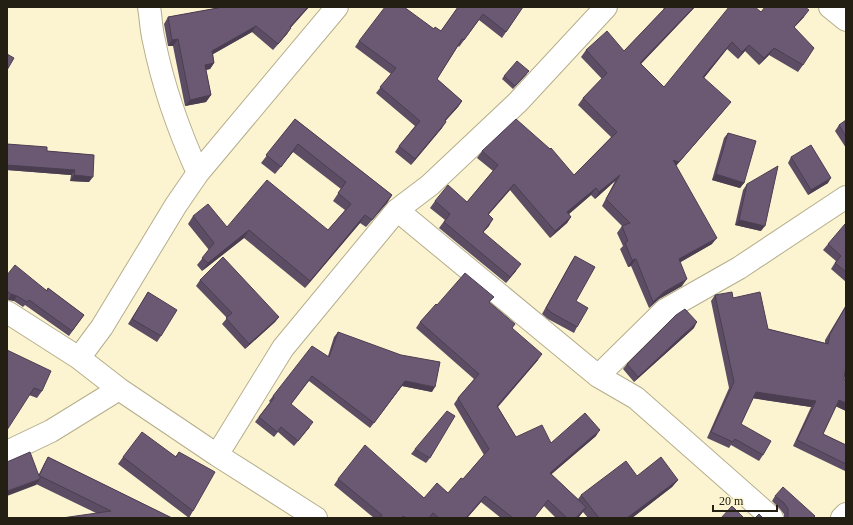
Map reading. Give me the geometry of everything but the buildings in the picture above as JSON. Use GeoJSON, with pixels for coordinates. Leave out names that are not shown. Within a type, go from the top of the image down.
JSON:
{"type":"FeatureCollection","features":[{"type":"Feature","properties":{"kind":"street"},"geometry":{"type":"LineString","coordinates":[[149,7],[154,40],[164,80],[184,142],[198,173]]}},
{"type":"Feature","properties":{"kind":"street"},"geometry":{"type":"LineString","coordinates":[[79,358],[102,327],[176,205],[198,173],[337,7]]}},
{"type":"Feature","properties":{"kind":"street"},"geometry":{"type":"LineString","coordinates":[[217,455],[283,348],[397,210],[430,185],[518,102],[606,7]]}},
{"type":"Feature","properties":{"kind":"street"},"geometry":{"type":"LineString","coordinates":[[830,7],[846,20]]}},
{"type":"Feature","properties":{"kind":"street"},"geometry":{"type":"LineString","coordinates":[[598,376],[665,310],[739,268],[846,197]]}},
{"type":"Feature","properties":{"kind":"street"},"geometry":{"type":"LineString","coordinates":[[397,210],[598,376],[636,398],[772,518]]}},
{"type":"Feature","properties":{"kind":"street"},"geometry":{"type":"LineString","coordinates":[[7,312],[79,358],[119,389],[217,455],[316,518]]}},
{"type":"Feature","properties":{"kind":"street"},"geometry":{"type":"LineString","coordinates":[[7,452],[51,431],[119,389]]}},
{"type":"Feature","properties":{"kind":"street"},"geometry":{"type":"LineString","coordinates":[[842,518],[846,514]]}}]}
